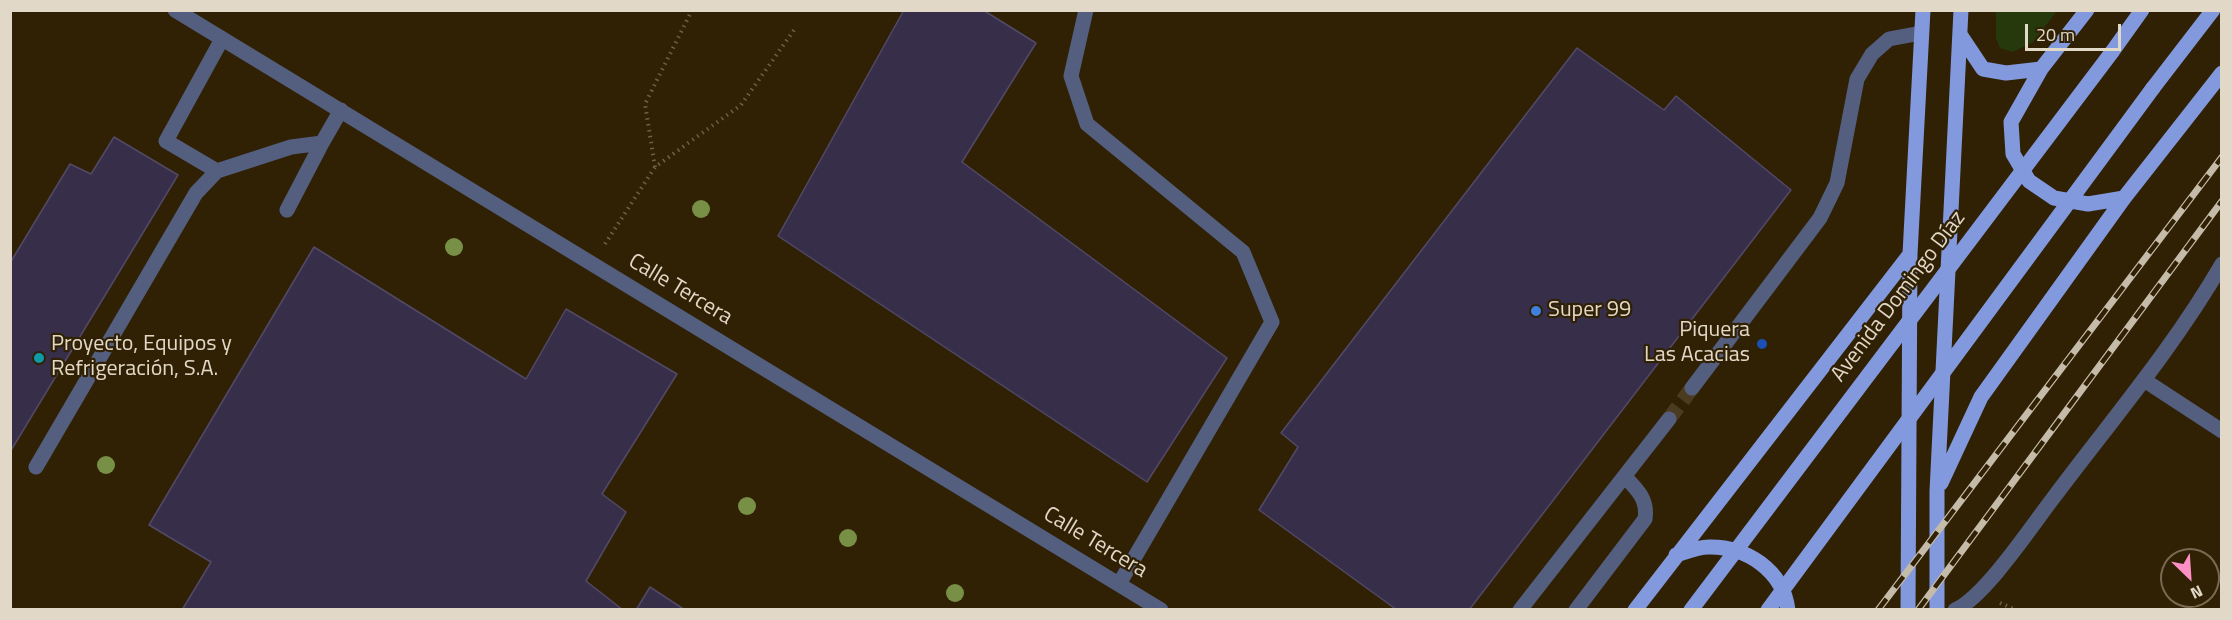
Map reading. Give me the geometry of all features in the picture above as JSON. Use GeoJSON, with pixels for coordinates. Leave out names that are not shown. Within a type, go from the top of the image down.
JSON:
{"type":"FeatureCollection","features":[{"type":"Feature","properties":{"kind":"main road"},"geometry":{"type":"LineString","coordinates":[[1908,609],[1910,254],[1923,10]]}},
{"type":"Feature","properties":{"kind":"main road"},"geometry":{"type":"LineString","coordinates":[[1937,609],[1937,491],[1961,10]]}},
{"type":"Feature","properties":{"kind":"main road"},"geometry":{"type":"LineString","coordinates":[[2087,10],[2041,69],[2011,122],[2013,154],[2029,181],[2054,198],[2088,204],[2124,198]]}},
{"type":"Feature","properties":{"kind":"main road","name":"Avenida Domingo Díaz"},"geometry":{"type":"LineString","coordinates":[[1691,609],[2142,10]]}},
{"type":"Feature","properties":{"kind":"main road"},"geometry":{"type":"LineString","coordinates":[[1768,609],[2212,10]]}},
{"type":"Feature","properties":{"kind":"main road"},"geometry":{"type":"LineString","coordinates":[[1960,34],[1969,52],[1983,69],[2006,73],[2041,69]]}},
{"type":"Feature","properties":{"kind":"main road"},"geometry":{"type":"LineString","coordinates":[[1937,491],[1981,397],[2124,198],[2222,73]]}},
{"type":"Feature","properties":{"kind":"main road"},"geometry":{"type":"LineString","coordinates":[[1635,609],[1910,254]]}},
{"type":"Feature","properties":{"kind":"main road"},"geometry":{"type":"LineString","coordinates":[[1676,555],[1706,546],[1744,551],[1772,572],[1786,599],[1788,609]]}},
{"type":"Feature","properties":{"kind":"street","name":"Calle Tercera"},"geometry":{"type":"LineString","coordinates":[[175,10],[1161,609]]}},
{"type":"Feature","properties":{"kind":"street"},"geometry":{"type":"LineString","coordinates":[[1086,10],[1071,76],[1087,124],[1244,252],[1272,322],[1119,584]]}},
{"type":"Feature","properties":{"kind":"street"},"geometry":{"type":"LineString","coordinates":[[1692,388],[1820,218],[1837,183],[1857,80],[1872,54],[1889,39],[1921,33]]}},
{"type":"Feature","properties":{"kind":"street"},"geometry":{"type":"LineString","coordinates":[[217,171],[166,141],[222,39]]}},
{"type":"Feature","properties":{"kind":"street"},"geometry":{"type":"LineString","coordinates":[[287,210],[341,110]]}},
{"type":"Feature","properties":{"kind":"street"},"geometry":{"type":"LineString","coordinates":[[36,467],[196,193],[217,171],[291,147],[322,143]]}},
{"type":"Feature","properties":{"kind":"street"},"geometry":{"type":"LineString","coordinates":[[1955,609],[1977,593],[2016,546],[2144,380],[2222,264]]}},
{"type":"Feature","properties":{"kind":"street"},"geometry":{"type":"LineString","coordinates":[[2144,380],[2222,431]]}},
{"type":"Feature","properties":{"kind":"street"},"geometry":{"type":"LineString","coordinates":[[1520,609],[1669,419]]}},
{"type":"Feature","properties":{"kind":"street"},"geometry":{"type":"LineString","coordinates":[[1576,609],[1645,519],[1647,508],[1640,492],[1625,477]]}},
{"type":"Feature","properties":{"kind":"path"},"geometry":{"type":"LineString","coordinates":[[655,167],[645,104],[692,10]]}},
{"type":"Feature","properties":{"kind":"path"},"geometry":{"type":"LineString","coordinates":[[614,231],[655,167],[741,105],[795,30]]}},
{"type":"Feature","properties":{"kind":"green space"},"geometry":{"type":"Polygon","coordinates":[[[1996,10],[2057,11],[2033,42],[2013,52],[2000,48],[1996,38],[1996,10]]]}},
{"type":"Feature","properties":{"kind":"building"},"geometry":{"type":"Polygon","coordinates":[[[904,10],[983,10],[1036,43],[962,162],[1227,358],[1147,482],[778,236],[904,10]]]}},
{"type":"Feature","properties":{"kind":"building","name":"Super 99"},"geometry":{"type":"Polygon","coordinates":[[[1577,48],[1664,110],[1676,96],[1791,190],[1469,610],[1397,610],[1259,510],[1298,447],[1281,433],[1577,48]]]}},
{"type":"Feature","properties":{"kind":"building","name":"Proyecto, Equipos y Refrigeración, S.A."},"geometry":{"type":"Polygon","coordinates":[[[114,137],[178,175],[10,452],[10,263],[70,164],[91,174],[114,137]]]}},
{"type":"Feature","properties":{"kind":"building"},"geometry":{"type":"Polygon","coordinates":[[[314,247],[526,379],[566,309],[677,374],[602,494],[626,512],[586,581],[623,610],[182,610],[211,562],[149,525],[314,247]]]}},
{"type":"Feature","properties":{"kind":"building"},"geometry":{"type":"Polygon","coordinates":[[[650,587],[685,610],[636,610],[650,587]]]}},
{"type":"Feature","properties":{"kind":"tunnel"},"geometry":{"type":"LineString","coordinates":[[1669,419],[1692,388]]}},
{"type":"Feature","properties":{"kind":"railway"},"geometry":{"type":"LineString","coordinates":[[1878,610],[2222,157]]}},
{"type":"Feature","properties":{"kind":"railway"},"geometry":{"type":"LineString","coordinates":[[1918,610],[2222,201]]}},
{"type":"Feature","properties":{"kind":"place","name":"Super 99"},"geometry":{"type":"Point","coordinates":[1536,311]}},
{"type":"Feature","properties":{"kind":"place","name":"Piquera Las Acacias"},"geometry":{"type":"Point","coordinates":[1762,344]}},
{"type":"Feature","properties":{"kind":"place","name":"Proyecto, Equipos y Refrigeración, S.A."},"geometry":{"type":"Point","coordinates":[39,358]}}]}
